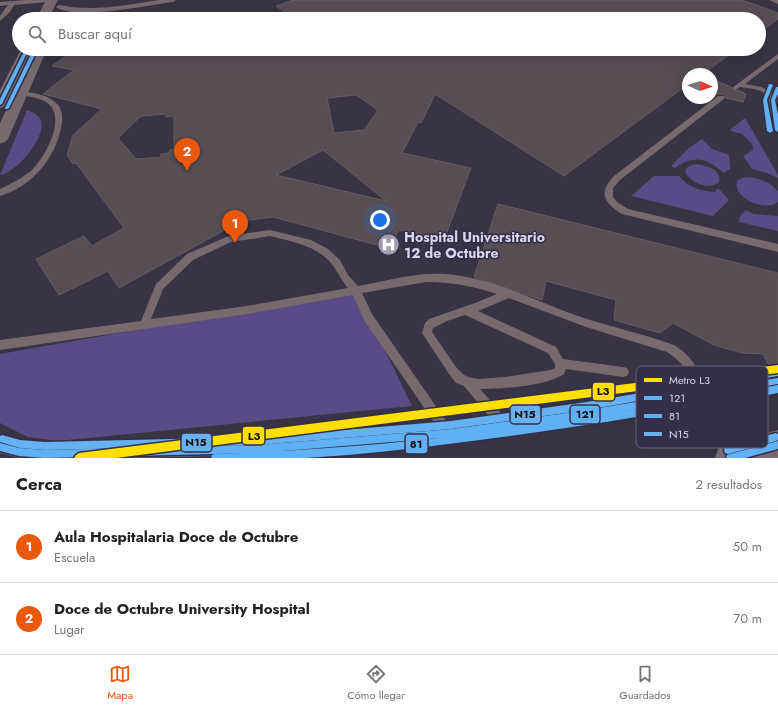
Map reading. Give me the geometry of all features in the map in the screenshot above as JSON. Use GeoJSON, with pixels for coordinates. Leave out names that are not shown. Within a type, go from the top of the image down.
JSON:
{"type":"FeatureCollection","features":[{"type":"Feature","properties":{"kind":"main road"},"geometry":{"type":"LineString","coordinates":[[768,448],[778,445]]}},
{"type":"Feature","properties":{"kind":"main road"},"geometry":{"type":"LineString","coordinates":[[730,458],[767,448]]}},
{"type":"Feature","properties":{"kind":"street"},"geometry":{"type":"LineString","coordinates":[[49,12],[58,2]]}},
{"type":"Feature","properties":{"kind":"street"},"geometry":{"type":"LineString","coordinates":[[56,12],[58,2]]}},
{"type":"Feature","properties":{"kind":"street"},"geometry":{"type":"LineString","coordinates":[[0,104],[24,56]]}},
{"type":"Feature","properties":{"kind":"street"},"geometry":{"type":"LineString","coordinates":[[0,139],[38,56]]}},
{"type":"Feature","properties":{"kind":"lane"},"geometry":{"type":"LineString","coordinates":[[0,4],[48,0]]}},
{"type":"Feature","properties":{"kind":"lane"},"geometry":{"type":"LineString","coordinates":[[58,2],[69,10],[101,9],[173,0]]}},
{"type":"Feature","properties":{"kind":"lane"},"geometry":{"type":"LineString","coordinates":[[772,0],[778,2]]}},
{"type":"Feature","properties":{"kind":"lane"},"geometry":{"type":"LineString","coordinates":[[0,19],[8,11],[12,3]]}},
{"type":"Feature","properties":{"kind":"lane"},"geometry":{"type":"LineString","coordinates":[[778,56],[737,86],[752,86],[764,90],[771,96],[778,130]]}},
{"type":"Feature","properties":{"kind":"lane"},"geometry":{"type":"LineString","coordinates":[[773,100],[778,88]]}},
{"type":"Feature","properties":{"kind":"lane"},"geometry":{"type":"LineString","coordinates":[[0,194],[17,185],[35,172],[46,160],[53,147],[59,125],[59,114],[56,106],[49,100],[21,93]]}},
{"type":"Feature","properties":{"kind":"lane"},"geometry":{"type":"LineString","coordinates":[[721,98],[617,178],[609,186],[609,200],[625,212],[778,248]]}},
{"type":"Feature","properties":{"kind":"lane"},"geometry":{"type":"LineString","coordinates":[[144,325],[159,287],[190,257],[229,239],[243,236],[270,233],[308,242],[325,252],[337,263],[345,278],[356,291],[368,317],[440,422],[452,433]]}},
{"type":"Feature","properties":{"kind":"lane"},"geometry":{"type":"LineString","coordinates":[[0,345],[247,310],[426,278],[442,277],[461,280],[509,294],[573,319],[670,348],[681,355],[690,366]]}},
{"type":"Feature","properties":{"kind":"lane"},"geometry":{"type":"LineString","coordinates":[[465,311],[552,350],[560,363],[560,370],[554,375],[483,385],[468,383],[459,379],[428,334],[427,329],[429,324],[450,314],[465,311],[487,301],[509,294]]}},
{"type":"Feature","properties":{"kind":"lane"},"geometry":{"type":"LineString","coordinates":[[560,363],[622,372]]}},
{"type":"Feature","properties":{"kind":"lane"},"geometry":{"type":"LineString","coordinates":[[768,383],[778,381]]}},
{"type":"Feature","properties":{"kind":"lane"},"geometry":{"type":"LineString","coordinates":[[468,383],[499,419],[508,426]]}},
{"type":"Feature","properties":{"kind":"lane"},"geometry":{"type":"LineString","coordinates":[[0,447],[19,452],[45,454],[258,449],[452,433],[588,414],[636,405]]}},
{"type":"Feature","properties":{"kind":"shaded area"},"geometry":{"type":"Polygon","coordinates":[[[27,110],[37,115],[41,121],[39,136],[28,154],[21,162],[7,173],[0,175],[27,110]]]}},
{"type":"Feature","properties":{"kind":"shaded area"},"geometry":{"type":"Polygon","coordinates":[[[745,118],[778,175],[778,178],[752,169],[743,156],[753,150],[752,144],[742,134],[731,131],[731,129],[745,118]]]}},
{"type":"Feature","properties":{"kind":"shaded area"},"geometry":{"type":"Polygon","coordinates":[[[702,139],[712,149],[729,155],[730,169],[724,173],[706,161],[700,160],[688,161],[675,168],[672,167],[672,165],[689,148],[702,139]]]}},
{"type":"Feature","properties":{"kind":"shaded area"},"geometry":{"type":"Polygon","coordinates":[[[696,164],[712,168],[718,174],[719,182],[715,185],[705,186],[691,179],[685,172],[689,166],[696,164]]]}},
{"type":"Feature","properties":{"kind":"shaded area"},"geometry":{"type":"Polygon","coordinates":[[[654,176],[679,176],[690,186],[704,191],[715,192],[719,189],[729,200],[713,216],[631,196],[654,176]]]}},
{"type":"Feature","properties":{"kind":"shaded area"},"geometry":{"type":"Polygon","coordinates":[[[749,177],[765,181],[772,185],[778,191],[778,202],[773,205],[766,205],[751,202],[745,198],[737,187],[737,181],[742,178],[749,177]]]}},
{"type":"Feature","properties":{"kind":"shaded area"},"geometry":{"type":"Polygon","coordinates":[[[746,210],[754,214],[778,216],[778,231],[739,222],[740,216],[746,210]]]}},
{"type":"Feature","properties":{"kind":"shaded area"},"geometry":{"type":"Polygon","coordinates":[[[356,291],[412,406],[58,441],[28,437],[0,423],[0,354],[356,291]]]}},
{"type":"Feature","properties":{"kind":"building"},"geometry":{"type":"Polygon","coordinates":[[[293,0],[742,0],[778,13],[778,19],[766,28],[766,12],[285,12],[276,6],[293,0]]]}},
{"type":"Feature","properties":{"kind":"building"},"geometry":{"type":"Polygon","coordinates":[[[66,56],[727,56],[711,68],[682,68],[682,88],[564,176],[435,94],[421,123],[418,122],[402,153],[471,168],[444,240],[399,230],[388,248],[273,217],[241,221],[119,288],[108,271],[59,295],[36,259],[84,236],[92,246],[124,228],[76,163],[73,164],[67,155],[73,135],[102,109],[43,94],[74,70],[52,66],[66,56]],[[356,95],[327,98],[334,133],[364,130],[378,110],[356,95]],[[166,114],[141,116],[118,138],[136,159],[161,157],[161,154],[169,153],[170,150],[174,149],[174,116],[166,117],[166,114]],[[323,150],[276,175],[386,201],[323,150]]]}},
{"type":"Feature","properties":{"kind":"building"},"geometry":{"type":"Polygon","coordinates":[[[718,82],[731,87],[734,91],[738,90],[746,94],[743,102],[726,98],[724,94],[718,94],[718,82]]]}},
{"type":"Feature","properties":{"kind":"building"},"geometry":{"type":"Polygon","coordinates":[[[498,204],[778,273],[778,375],[774,375],[763,354],[742,353],[714,345],[673,323],[660,333],[614,320],[616,300],[546,281],[542,300],[474,277],[498,204]]]}},
{"type":"Feature","properties":{"kind":"metro line","name":"L3"},"geometry":{"type":"LineString","coordinates":[[768,370],[778,369]]}},
{"type":"Feature","properties":{"kind":"metro line","name":"L3"},"geometry":{"type":"LineString","coordinates":[[79,458],[636,387]]}},
{"type":"Feature","properties":{"kind":"transit line","name":"121"},"geometry":{"type":"LineString","coordinates":[[0,104],[24,56]]}},
{"type":"Feature","properties":{"kind":"transit line","name":"81"},"geometry":{"type":"LineString","coordinates":[[7,108],[33,56]]}},
{"type":"Feature","properties":{"kind":"transit line","name":"81"},"geometry":{"type":"LineString","coordinates":[[770,131],[765,100],[771,85]]}},
{"type":"Feature","properties":{"kind":"transit line","name":"121"},"geometry":{"type":"LineString","coordinates":[[778,88],[773,100],[778,130]]}},
{"type":"Feature","properties":{"kind":"transit line","name":"N15"},"geometry":{"type":"LineString","coordinates":[[768,375],[777,373]]}},
{"type":"Feature","properties":{"kind":"transit line","name":"121"},"geometry":{"type":"LineString","coordinates":[[768,383],[778,381]]}},
{"type":"Feature","properties":{"kind":"transit line","name":"81"},"geometry":{"type":"LineString","coordinates":[[768,391],[778,389]]}},
{"type":"Feature","properties":{"kind":"transit line","name":"N15"},"geometry":{"type":"LineString","coordinates":[[2,439],[20,444],[45,446],[258,441],[451,425],[587,406],[636,397]]}},
{"type":"Feature","properties":{"kind":"transit line","name":"121"},"geometry":{"type":"LineString","coordinates":[[0,447],[19,452],[45,454],[258,449],[452,433],[636,406]]}},
{"type":"Feature","properties":{"kind":"transit line","name":"81"},"geometry":{"type":"LineString","coordinates":[[215,458],[286,455],[428,443],[636,413]]}},
{"type":"Feature","properties":{"kind":"transit line","name":"N15"},"geometry":{"type":"LineString","coordinates":[[768,439],[776,437]]}},
{"type":"Feature","properties":{"kind":"transit line","name":"121"},"geometry":{"type":"LineString","coordinates":[[768,448],[778,445]]}},
{"type":"Feature","properties":{"kind":"transit line","name":"N15"},"geometry":{"type":"LineString","coordinates":[[728,450],[735,448]]}},
{"type":"Feature","properties":{"kind":"transit line","name":"121"},"geometry":{"type":"LineString","coordinates":[[730,458],[767,448]]}},
{"type":"Feature","properties":{"kind":"place","name":"Doce de Octubre University Hospital"},"geometry":{"type":"Point","coordinates":[187,171]}},
{"type":"Feature","properties":{"kind":"place","name":"Aula Hospitalaria Doce de Octubre"},"geometry":{"type":"Point","coordinates":[235,243]}},
{"type":"Feature","properties":{"kind":"place","name":"Hospital Universitario 12 de Octubre"},"geometry":{"type":"Point","coordinates":[389,245]}}]}
